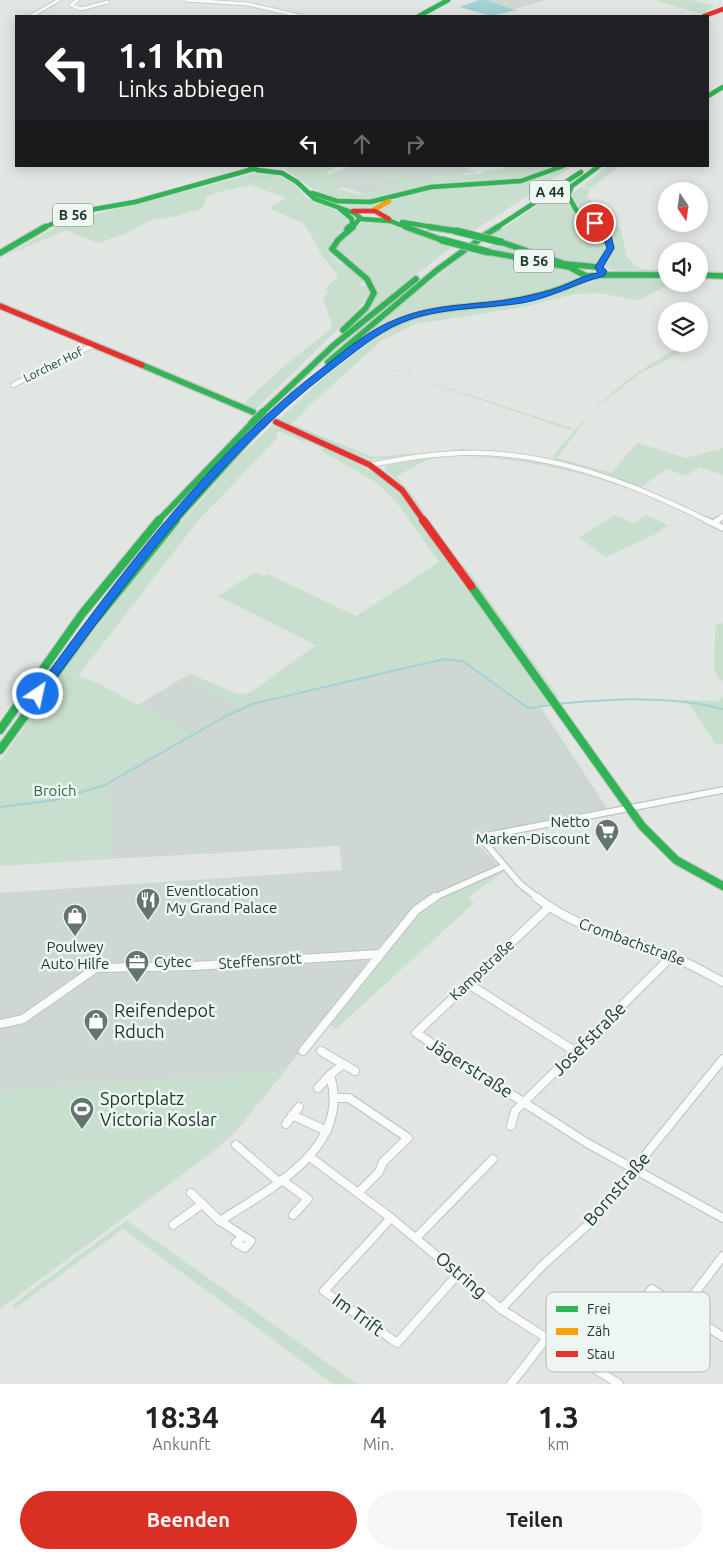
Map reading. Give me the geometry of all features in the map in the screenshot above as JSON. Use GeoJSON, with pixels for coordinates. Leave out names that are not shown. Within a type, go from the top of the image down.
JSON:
{"type":"FeatureCollection","features":[{"type":"Feature","properties":{"kind":"main road"},"geometry":{"type":"LineString","coordinates":[[421,15],[448,0]]}},
{"type":"Feature","properties":{"kind":"main road"},"geometry":{"type":"LineString","coordinates":[[707,15],[723,9]]}},
{"type":"Feature","properties":{"kind":"main road"},"geometry":{"type":"LineString","coordinates":[[709,89],[723,82]]}},
{"type":"Feature","properties":{"kind":"main road"},"geometry":{"type":"LineString","coordinates":[[709,95],[723,88]]}},
{"type":"Feature","properties":{"kind":"main road","name":"B 56"},"geometry":{"type":"LineString","coordinates":[[0,253],[42,228],[70,216],[145,199],[226,177],[252,167],[282,173],[295,181],[315,199],[340,209],[364,214],[379,212],[379,218]]}},
{"type":"Feature","properties":{"kind":"main road","name":"B 56"},"geometry":{"type":"LineString","coordinates":[[270,171],[280,167]]}},
{"type":"Feature","properties":{"kind":"main road","name":"B 56"},"geometry":{"type":"LineString","coordinates":[[283,167],[285,171],[301,181],[312,193],[334,206],[396,223],[442,240],[488,252],[601,271]]}},
{"type":"Feature","properties":{"kind":"main road","name":"B 56"},"geometry":{"type":"LineString","coordinates":[[312,193],[332,200],[356,203],[377,201],[438,186],[517,181],[561,167]]}},
{"type":"Feature","properties":{"kind":"main road","name":"A 44"},"geometry":{"type":"LineString","coordinates":[[0,730],[44,666],[99,592],[158,521],[256,425],[270,417],[291,391],[342,339],[472,241],[578,167]]}},
{"type":"Feature","properties":{"kind":"main road","name":"A 44"},"geometry":{"type":"LineString","coordinates":[[472,241],[588,167]]}},
{"type":"Feature","properties":{"kind":"main road"},"geometry":{"type":"LineString","coordinates":[[598,167],[572,186],[568,195],[574,208],[599,226],[607,235],[610,248],[601,271]]}},
{"type":"Feature","properties":{"kind":"main road","name":"B 56"},"geometry":{"type":"LineString","coordinates":[[226,177],[266,174],[295,181]]}},
{"type":"Feature","properties":{"kind":"main road"},"geometry":{"type":"LineString","coordinates":[[291,391],[327,344],[366,308],[373,296],[371,283],[340,260],[333,252],[334,242],[359,222],[364,214],[403,194]]}},
{"type":"Feature","properties":{"kind":"main road"},"geometry":{"type":"LineString","coordinates":[[340,209],[352,220],[346,232]]}},
{"type":"Feature","properties":{"kind":"main road","name":"B 56"},"geometry":{"type":"LineString","coordinates":[[379,218],[456,231],[501,242],[581,269],[590,276]]}},
{"type":"Feature","properties":{"kind":"main road"},"geometry":{"type":"LineString","coordinates":[[590,276],[601,271],[620,274],[658,275]]}},
{"type":"Feature","properties":{"kind":"main road"},"geometry":{"type":"LineString","coordinates":[[708,275],[723,276]]}},
{"type":"Feature","properties":{"kind":"main road","name":"A 44"},"geometry":{"type":"LineString","coordinates":[[291,391],[310,384],[368,338],[400,320],[446,308],[530,298],[573,285],[590,276]]}},
{"type":"Feature","properties":{"kind":"main road"},"geometry":{"type":"LineString","coordinates":[[0,306],[253,412]]}},
{"type":"Feature","properties":{"kind":"main road"},"geometry":{"type":"LineString","coordinates":[[270,417],[370,465],[387,477],[413,503],[642,826],[676,860],[723,886]]}},
{"type":"Feature","properties":{"kind":"main road","name":"A 44"},"geometry":{"type":"LineString","coordinates":[[0,750],[56,667],[111,595],[180,511],[256,425]]}},
{"type":"Feature","properties":{"kind":"street"},"geometry":{"type":"LineString","coordinates":[[33,15],[59,0]]}},
{"type":"Feature","properties":{"kind":"street"},"geometry":{"type":"LineString","coordinates":[[78,0],[71,5],[81,9],[108,2],[104,0]]}},
{"type":"Feature","properties":{"kind":"street"},"geometry":{"type":"LineString","coordinates":[[186,0],[248,4],[296,15]]}},
{"type":"Feature","properties":{"kind":"street","name":"Lorcher Hof"},"geometry":{"type":"LineString","coordinates":[[13,385],[94,344]]}},
{"type":"Feature","properties":{"kind":"street"},"geometry":{"type":"LineString","coordinates":[[370,465],[436,453],[484,453],[548,461],[644,490],[723,528]]}},
{"type":"Feature","properties":{"kind":"street"},"geometry":{"type":"LineString","coordinates":[[714,523],[723,516]]}},
{"type":"Feature","properties":{"kind":"street"},"geometry":{"type":"LineString","coordinates":[[627,807],[723,790]]}},
{"type":"Feature","properties":{"kind":"street","name":"Crombachstraße"},"geometry":{"type":"LineString","coordinates":[[627,807],[480,837],[520,884],[550,906],[592,930],[672,956],[723,982]]}},
{"type":"Feature","properties":{"kind":"street"},"geometry":{"type":"LineString","coordinates":[[303,1051],[379,954],[425,903],[464,883],[505,866]]}},
{"type":"Feature","properties":{"kind":"street","name":"Kampstraße"},"geometry":{"type":"LineString","coordinates":[[416,1033],[550,906]]}},
{"type":"Feature","properties":{"kind":"street","name":"Steffensrott"},"geometry":{"type":"LineString","coordinates":[[0,1024],[23,1019],[96,968],[194,966],[379,954]]}},
{"type":"Feature","properties":{"kind":"street","name":"Josefstraße"},"geometry":{"type":"LineString","coordinates":[[511,1126],[515,1112],[672,956]]}},
{"type":"Feature","properties":{"kind":"street"},"geometry":{"type":"LineString","coordinates":[[467,983],[576,1052]]}},
{"type":"Feature","properties":{"kind":"street","name":"Jägerstraße"},"geometry":{"type":"LineString","coordinates":[[416,1033],[587,1144],[723,1218]]}},
{"type":"Feature","properties":{"kind":"street"},"geometry":{"type":"LineString","coordinates":[[321,1051],[355,1071]]}},
{"type":"Feature","properties":{"kind":"street","name":"Bornstraße"},"geometry":{"type":"LineString","coordinates":[[501,1309],[543,1265],[592,1221],[636,1170],[723,1059]]}},
{"type":"Feature","properties":{"kind":"street"},"geometry":{"type":"LineString","coordinates":[[318,1088],[343,1064]]}},
{"type":"Feature","properties":{"kind":"street"},"geometry":{"type":"LineString","coordinates":[[220,1220],[281,1181],[310,1157],[327,1131],[336,1098],[330,1075]]}},
{"type":"Feature","properties":{"kind":"street"},"geometry":{"type":"LineString","coordinates":[[336,1098],[348,1098],[408,1138],[383,1162],[380,1172],[358,1193]]}},
{"type":"Feature","properties":{"kind":"street"},"geometry":{"type":"LineString","coordinates":[[286,1124],[299,1106]]}},
{"type":"Feature","properties":{"kind":"street"},"geometry":{"type":"LineString","coordinates":[[292,1115],[327,1131]]}},
{"type":"Feature","properties":{"kind":"street"},"geometry":{"type":"LineString","coordinates":[[236,1145],[281,1181],[308,1199],[293,1215]]}},
{"type":"Feature","properties":{"kind":"street","name":"Ostring"},"geometry":{"type":"LineString","coordinates":[[310,1157],[391,1218],[501,1309],[546,1339]]}},
{"type":"Feature","properties":{"kind":"street"},"geometry":{"type":"LineString","coordinates":[[416,1238],[493,1159]]}},
{"type":"Feature","properties":{"kind":"street"},"geometry":{"type":"LineString","coordinates":[[191,1193],[220,1220],[242,1236]]}},
{"type":"Feature","properties":{"kind":"street"},"geometry":{"type":"LineString","coordinates":[[173,1225],[202,1204]]}},
{"type":"Feature","properties":{"kind":"street","name":"Im Trift"},"geometry":{"type":"LineString","coordinates":[[391,1218],[324,1291],[397,1343],[459,1273]]}},
{"type":"Feature","properties":{"kind":"street"},"geometry":{"type":"LineString","coordinates":[[696,1292],[723,1256]]}},
{"type":"Feature","properties":{"kind":"street"},"geometry":{"type":"LineString","coordinates":[[710,1328],[723,1337]]}},
{"type":"Feature","properties":{"kind":"street"},"geometry":{"type":"LineString","coordinates":[[511,1384],[546,1339]]}},
{"type":"Feature","properties":{"kind":"street","name":"Ostring"},"geometry":{"type":"LineString","coordinates":[[599,1372],[619,1384]]}},
{"type":"Feature","properties":{"kind":"shaded area"},"geometry":{"type":"Polygon","coordinates":[[[485,0],[545,0],[515,9],[485,0]]]}},
{"type":"Feature","properties":{"kind":"shaded area"},"geometry":{"type":"Polygon","coordinates":[[[348,167],[464,167],[477,172],[420,179],[363,194],[335,184],[327,176],[348,167]]]}},
{"type":"Feature","properties":{"kind":"shaded area"},"geometry":{"type":"Polygon","coordinates":[[[445,658],[464,659],[520,702],[531,706],[540,706],[607,808],[471,836],[497,865],[424,899],[377,949],[285,1071],[0,1092],[0,893],[342,870],[339,846],[112,859],[110,778],[188,733],[138,705],[186,676],[238,706],[445,658]]]}},
{"type":"Feature","properties":{"kind":"green space"},"geometry":{"type":"Polygon","coordinates":[[[654,0],[694,0],[714,6],[702,14],[654,0]]]}},
{"type":"Feature","properties":{"kind":"green space"},"geometry":{"type":"Polygon","coordinates":[[[286,167],[335,167],[326,173],[348,185],[338,184],[343,187],[338,189],[361,195],[399,184],[371,170],[378,167],[373,170],[385,174],[391,171],[412,180],[442,177],[456,173],[464,175],[480,174],[488,170],[503,169],[504,167],[556,167],[516,180],[455,184],[372,200],[337,200],[321,195],[286,170],[286,167]]]}},
{"type":"Feature","properties":{"kind":"green space"},"geometry":{"type":"Polygon","coordinates":[[[571,167],[472,232],[441,225],[394,220],[377,210],[413,193],[432,189],[530,180],[557,169],[571,167]]]}},
{"type":"Feature","properties":{"kind":"green space"},"geometry":{"type":"Polygon","coordinates":[[[595,167],[569,188],[566,198],[572,208],[596,225],[608,246],[597,265],[565,263],[499,239],[501,236],[490,237],[595,167]]]}},
{"type":"Feature","properties":{"kind":"green space"},"geometry":{"type":"Polygon","coordinates":[[[607,167],[619,167],[591,188],[582,186],[607,167]]]}},
{"type":"Feature","properties":{"kind":"green space"},"geometry":{"type":"Polygon","coordinates":[[[253,174],[273,175],[291,181],[306,197],[340,212],[350,219],[349,226],[332,239],[329,251],[335,260],[364,280],[360,286],[369,286],[370,291],[360,307],[254,411],[177,377],[243,404],[284,366],[331,329],[332,325],[323,298],[329,293],[325,290],[338,275],[322,256],[303,223],[269,208],[286,198],[250,185],[215,193],[206,198],[204,206],[200,209],[177,216],[151,220],[127,233],[98,243],[66,230],[5,256],[65,222],[253,174]]]}},
{"type":"Feature","properties":{"kind":"green space"},"geometry":{"type":"Polygon","coordinates":[[[581,187],[590,189],[587,197],[621,230],[627,257],[635,266],[644,269],[658,270],[658,273],[620,272],[603,267],[614,248],[610,238],[604,230],[576,207],[572,200],[572,193],[581,187]]]}},
{"type":"Feature","properties":{"kind":"green space"},"geometry":{"type":"Polygon","coordinates":[[[318,197],[369,203],[391,199],[374,209],[360,211],[330,204],[318,197]]]}},
{"type":"Feature","properties":{"kind":"green space"},"geometry":{"type":"Polygon","coordinates":[[[363,221],[387,222],[453,246],[336,338],[363,313],[376,290],[369,278],[343,259],[335,246],[363,221]]]}},
{"type":"Feature","properties":{"kind":"green space"},"geometry":{"type":"Polygon","coordinates":[[[495,242],[500,243],[569,266],[485,249],[495,242]]]}},
{"type":"Feature","properties":{"kind":"green space"},"geometry":{"type":"Polygon","coordinates":[[[471,250],[477,252],[474,254],[476,255],[480,252],[552,264],[575,270],[584,277],[552,291],[505,302],[450,306],[408,316],[337,360],[397,308],[471,250]]]}},
{"type":"Feature","properties":{"kind":"green space"},"geometry":{"type":"Polygon","coordinates":[[[606,275],[651,277],[658,279],[658,290],[639,300],[597,293],[575,294],[524,307],[415,324],[380,342],[309,406],[292,424],[288,425],[277,421],[330,372],[387,329],[400,323],[434,312],[522,303],[554,294],[587,279],[606,275]]]}},
{"type":"Feature","properties":{"kind":"green space"},"geometry":{"type":"Polygon","coordinates":[[[672,352],[682,352],[639,374],[596,408],[630,378],[648,366],[672,352]]]}},
{"type":"Feature","properties":{"kind":"green space"},"geometry":{"type":"Polygon","coordinates":[[[363,360],[565,426],[572,427],[570,430],[363,360]]]}},
{"type":"Feature","properties":{"kind":"green space"},"geometry":{"type":"Polygon","coordinates":[[[589,415],[557,458],[612,473],[623,458],[638,443],[686,458],[723,448],[723,475],[700,467],[686,476],[667,469],[641,487],[554,460],[553,457],[589,415]]]}},
{"type":"Feature","properties":{"kind":"green space","name":"Broich"},"geometry":{"type":"Polygon","coordinates":[[[274,424],[305,438],[304,441],[315,447],[281,432],[276,432],[278,437],[197,522],[78,676],[98,683],[188,733],[110,778],[112,859],[0,866],[0,762],[60,674],[159,548],[239,457],[274,424]]]}},
{"type":"Feature","properties":{"kind":"green space"},"geometry":{"type":"Polygon","coordinates":[[[294,425],[373,457],[448,450],[371,460],[294,427],[294,425]]]}},
{"type":"Feature","properties":{"kind":"green space"},"geometry":{"type":"Polygon","coordinates":[[[325,448],[376,474],[408,502],[550,704],[531,706],[520,702],[464,659],[445,658],[238,706],[186,676],[191,674],[240,695],[251,692],[316,645],[218,596],[255,572],[264,576],[268,574],[356,616],[439,562],[395,500],[374,481],[320,450],[325,448]]]}},
{"type":"Feature","properties":{"kind":"green space"},"geometry":{"type":"Polygon","coordinates":[[[462,449],[545,457],[450,450],[462,449]]]}},
{"type":"Feature","properties":{"kind":"green space"},"geometry":{"type":"Polygon","coordinates":[[[437,454],[490,455],[557,465],[650,494],[647,495],[606,481],[547,466],[483,457],[446,456],[424,462],[396,477],[414,497],[427,517],[402,485],[385,469],[386,466],[396,462],[437,454]]]}},
{"type":"Feature","properties":{"kind":"green space"},"geometry":{"type":"Polygon","coordinates":[[[615,515],[634,523],[646,515],[668,525],[654,535],[606,557],[579,538],[615,515]]]}},
{"type":"Feature","properties":{"kind":"green space"},"geometry":{"type":"Polygon","coordinates":[[[464,565],[559,697],[556,697],[462,566],[464,565]]]}},
{"type":"Feature","properties":{"kind":"green space"},"geometry":{"type":"Polygon","coordinates":[[[721,622],[723,624],[723,681],[715,672],[714,665],[715,626],[721,622]]]}},
{"type":"Feature","properties":{"kind":"green space"},"geometry":{"type":"Polygon","coordinates":[[[723,696],[723,744],[716,745],[691,707],[683,700],[718,701],[723,696]]]}},
{"type":"Feature","properties":{"kind":"green space"},"geometry":{"type":"Polygon","coordinates":[[[502,871],[504,872],[468,897],[474,903],[336,1029],[328,1024],[421,912],[448,894],[502,871]]]}},
{"type":"Feature","properties":{"kind":"green space"},"geometry":{"type":"Polygon","coordinates":[[[285,1071],[237,1130],[213,1152],[0,1309],[0,1092],[285,1071]]]}},
{"type":"Feature","properties":{"kind":"green space"},"geometry":{"type":"Polygon","coordinates":[[[127,1220],[357,1384],[333,1384],[123,1229],[14,1309],[12,1308],[16,1302],[127,1220]]]}},
{"type":"Feature","properties":{"kind":"water"},"geometry":{"type":"Polygon","coordinates":[[[479,0],[485,0],[516,10],[488,15],[460,7],[479,0]]]}},
{"type":"Feature","properties":{"kind":"waterway"},"geometry":{"type":"LineString","coordinates":[[0,807],[55,800],[105,785],[226,716],[252,704],[444,659],[463,661],[528,708],[551,705]]}},
{"type":"Feature","properties":{"kind":"waterway"},"geometry":{"type":"LineString","coordinates":[[558,704],[641,699],[683,702],[723,709]]}},
{"type":"Feature","properties":{"kind":"traffic: fast"},"geometry":{"type":"LineString","coordinates":[[421,15],[448,0]]}},
{"type":"Feature","properties":{"kind":"traffic: fast"},"geometry":{"type":"LineString","coordinates":[[709,95],[723,87]]}},
{"type":"Feature","properties":{"kind":"traffic: fast"},"geometry":{"type":"LineString","coordinates":[[252,167],[257,170],[282,173],[297,182],[315,199],[354,213],[362,219],[390,221],[442,240]]}},
{"type":"Feature","properties":{"kind":"traffic: fast"},"geometry":{"type":"LineString","coordinates":[[312,193],[337,201],[370,202],[431,187],[521,181],[560,167]]}},
{"type":"Feature","properties":{"kind":"traffic: fast"},"geometry":{"type":"LineString","coordinates":[[598,167],[572,186],[568,195],[576,210],[601,232],[611,248],[599,267]]}},
{"type":"Feature","properties":{"kind":"traffic: fast"},"geometry":{"type":"LineString","coordinates":[[0,253],[42,228],[84,211],[135,202],[253,169]]}},
{"type":"Feature","properties":{"kind":"traffic: fast"},"geometry":{"type":"LineString","coordinates":[[485,235],[581,172]]}},
{"type":"Feature","properties":{"kind":"traffic: fast"},"geometry":{"type":"LineString","coordinates":[[340,209],[352,219],[352,224],[347,229]]}},
{"type":"Feature","properties":{"kind":"traffic: fast"},"geometry":{"type":"LineString","coordinates":[[343,330],[366,308],[374,293],[367,279],[342,260],[332,249],[338,240],[360,218]]}},
{"type":"Feature","properties":{"kind":"traffic: fast"},"geometry":{"type":"LineString","coordinates":[[402,222],[456,231]]}},
{"type":"Feature","properties":{"kind":"traffic: fast"},"geometry":{"type":"LineString","coordinates":[[456,231],[501,242]]}},
{"type":"Feature","properties":{"kind":"traffic: fast"},"geometry":{"type":"LineString","coordinates":[[471,246],[481,238]]}},
{"type":"Feature","properties":{"kind":"traffic: fast"},"geometry":{"type":"LineString","coordinates":[[442,240],[488,252]]}},
{"type":"Feature","properties":{"kind":"traffic: fast"},"geometry":{"type":"LineString","coordinates":[[488,252],[569,267],[586,276],[597,276],[603,272],[597,267],[565,264],[501,242]]}},
{"type":"Feature","properties":{"kind":"traffic: fast"},"geometry":{"type":"LineString","coordinates":[[328,362],[437,270],[466,249]]}},
{"type":"Feature","properties":{"kind":"traffic: fast"},"geometry":{"type":"LineString","coordinates":[[601,275],[658,275]]}},
{"type":"Feature","properties":{"kind":"traffic: fast"},"geometry":{"type":"LineString","coordinates":[[708,275],[723,276]]}},
{"type":"Feature","properties":{"kind":"traffic: fast"},"geometry":{"type":"LineString","coordinates":[[293,395],[365,340],[413,316],[434,311],[535,297],[590,276]]}},
{"type":"Feature","properties":{"kind":"traffic: fast"},"geometry":{"type":"LineString","coordinates":[[263,412],[334,345],[416,279]]}},
{"type":"Feature","properties":{"kind":"traffic: fast"},"geometry":{"type":"LineString","coordinates":[[142,365],[253,412]]}},
{"type":"Feature","properties":{"kind":"traffic: fast"},"geometry":{"type":"LineString","coordinates":[[271,416],[298,391]]}},
{"type":"Feature","properties":{"kind":"traffic: fast"},"geometry":{"type":"LineString","coordinates":[[252,423],[263,412]]}},
{"type":"Feature","properties":{"kind":"traffic: fast"},"geometry":{"type":"LineString","coordinates":[[0,730],[65,637],[135,547],[163,515],[252,423]]}},
{"type":"Feature","properties":{"kind":"traffic: fast"},"geometry":{"type":"LineString","coordinates":[[0,750],[61,665],[124,583],[225,464],[261,426]]}},
{"type":"Feature","properties":{"kind":"traffic: fast"},"geometry":{"type":"LineString","coordinates":[[471,586],[642,826],[676,860],[723,886]]}},
{"type":"Feature","properties":{"kind":"traffic: slow"},"geometry":{"type":"LineString","coordinates":[[372,211],[389,201]]}},
{"type":"Feature","properties":{"kind":"traffic: jam"},"geometry":{"type":"LineString","coordinates":[[707,15],[723,9]]}},
{"type":"Feature","properties":{"kind":"traffic: jam"},"geometry":{"type":"LineString","coordinates":[[353,211],[375,211],[389,219]]}},
{"type":"Feature","properties":{"kind":"traffic: jam"},"geometry":{"type":"LineString","coordinates":[[0,306],[142,365]]}},
{"type":"Feature","properties":{"kind":"traffic: jam"},"geometry":{"type":"LineString","coordinates":[[261,426],[271,416]]}},
{"type":"Feature","properties":{"kind":"traffic: jam"},"geometry":{"type":"LineString","coordinates":[[276,422],[370,465],[402,490],[471,586]]}},
{"type":"Feature","properties":{"kind":"place","name":"Netto Marken-Discount"},"geometry":{"type":"Point","coordinates":[607,852]}},
{"type":"Feature","properties":{"kind":"place","name":"Eventlocation My Grand Palace"},"geometry":{"type":"Point","coordinates":[148,921]}},
{"type":"Feature","properties":{"kind":"place","name":"Poulwey Auto Hilfe"},"geometry":{"type":"Point","coordinates":[75,937]}},
{"type":"Feature","properties":{"kind":"place","name":"Cytec"},"geometry":{"type":"Point","coordinates":[137,983]}},
{"type":"Feature","properties":{"kind":"place","name":"Reifendepot Rduch"},"geometry":{"type":"Point","coordinates":[96,1042]}},
{"type":"Feature","properties":{"kind":"place","name":"Sportplatz Victoria Koslar"},"geometry":{"type":"Point","coordinates":[82,1130]}},
{"type":"Feature","properties":{"kind":"route"},"geometry":{"type":"LineString","coordinates":[[38,694],[56,667],[111,595],[168,524],[209,479],[293,395],[310,384],[368,338],[388,325],[400,320],[446,308],[522,300],[562,289],[590,276],[602,274],[603,271],[599,267],[610,248],[609,240],[603,229],[595,223]]}}]}
